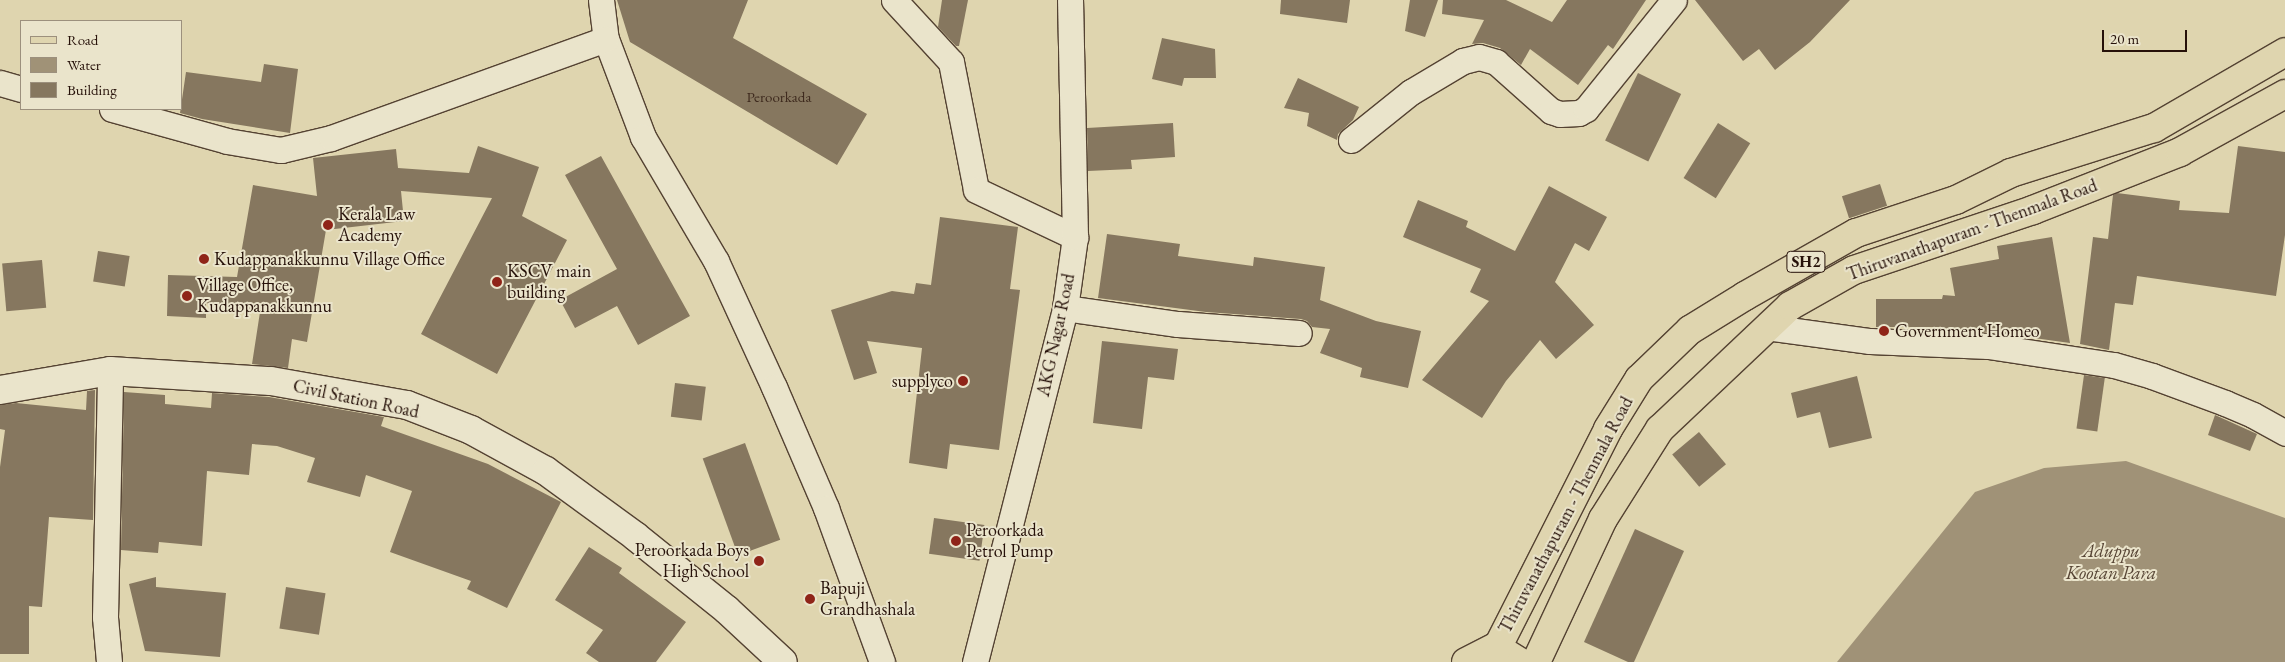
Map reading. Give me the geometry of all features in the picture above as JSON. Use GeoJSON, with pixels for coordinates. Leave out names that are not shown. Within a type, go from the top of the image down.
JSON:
{"type":"FeatureCollection","features":[{"type":"Feature","properties":{"kind":"main road","name":"Thiruvanathapuram - Thenmala Road"},"geometry":{"type":"LineString","coordinates":[[1493,654],[1608,428],[1639,379],[1690,330],[1745,296],[1856,233],[1956,200],[2011,173],[2154,128],[2285,52]]}},
{"type":"Feature","properties":{"kind":"main road","name":"Thiruvanathapuram - Thenmala Road"},"geometry":{"type":"LineString","coordinates":[[1536,662],[1603,519],[1660,429],[1790,306],[1854,270],[2033,210],[2180,152],[2285,94]]}},
{"type":"Feature","properties":{"kind":"main road"},"geometry":{"type":"LineString","coordinates":[[1956,200],[1964,232]]}},
{"type":"Feature","properties":{"kind":"main road"},"geometry":{"type":"LineString","coordinates":[[1745,296],[1766,327]]}},
{"type":"Feature","properties":{"kind":"main road","name":"Civil Station Road"},"geometry":{"type":"LineString","coordinates":[[0,390],[110,371],[271,382],[407,405],[471,430],[546,471],[635,536],[727,610],[784,662]]}},
{"type":"Feature","properties":{"kind":"main road"},"geometry":{"type":"LineString","coordinates":[[1466,662],[1493,654],[1520,662]]}},
{"type":"Feature","properties":{"kind":"street"},"geometry":{"type":"LineString","coordinates":[[600,0],[606,39],[643,137],[716,261],[774,387],[826,508],[882,662]]}},
{"type":"Feature","properties":{"kind":"street"},"geometry":{"type":"LineString","coordinates":[[894,0],[951,62],[976,190],[1075,237]]}},
{"type":"Feature","properties":{"kind":"street","name":"AKG Nagar Road"},"geometry":{"type":"LineString","coordinates":[[975,662],[1065,308],[1075,237],[1070,0]]}},
{"type":"Feature","properties":{"kind":"street"},"geometry":{"type":"LineString","coordinates":[[1351,140],[1411,92],[1463,61],[1479,57],[1496,62],[1551,111],[1560,114],[1579,113],[1586,109],[1674,0]]}},
{"type":"Feature","properties":{"kind":"street"},"geometry":{"type":"LineString","coordinates":[[116,110],[227,141],[281,150],[331,138],[606,39]]}},
{"type":"Feature","properties":{"kind":"street"},"geometry":{"type":"LineString","coordinates":[[0,83],[20,89]]}},
{"type":"Feature","properties":{"kind":"street"},"geometry":{"type":"LineString","coordinates":[[1065,308],[1178,324],[1299,333]]}},
{"type":"Feature","properties":{"kind":"street"},"geometry":{"type":"LineString","coordinates":[[1766,327],[1870,341],[1988,346],[2114,365],[2152,376],[2225,403],[2253,415],[2285,433]]}},
{"type":"Feature","properties":{"kind":"street"},"geometry":{"type":"LineString","coordinates":[[109,662],[105,617],[110,371]]}},
{"type":"Feature","properties":{"kind":"water","name":"Aduppu Kootan Para"},"geometry":{"type":"Polygon","coordinates":[[[2126,461],[2285,518],[2285,662],[1837,662],[1975,492],[2044,468],[2126,461]]]}},
{"type":"Feature","properties":{"kind":"building"},"geometry":{"type":"Polygon","coordinates":[[[617,0],[748,0],[733,38],[867,114],[837,165],[630,42],[617,0]]]}},
{"type":"Feature","properties":{"kind":"building"},"geometry":{"type":"Polygon","coordinates":[[[942,0],[968,0],[959,46],[956,46],[938,27],[942,0]]]}},
{"type":"Feature","properties":{"kind":"building"},"geometry":{"type":"Polygon","coordinates":[[[1281,0],[1350,0],[1347,23],[1280,14],[1281,0]]]}},
{"type":"Feature","properties":{"kind":"building"},"geometry":{"type":"Polygon","coordinates":[[[1410,0],[1438,0],[1425,37],[1405,31],[1410,0]]]}},
{"type":"Feature","properties":{"kind":"building"},"geometry":{"type":"Polygon","coordinates":[[[1443,0],[1506,0],[1552,22],[1567,0],[1646,0],[1613,49],[1608,45],[1578,85],[1530,49],[1521,65],[1500,48],[1483,43],[1472,44],[1484,20],[1442,14],[1443,0]]]}},
{"type":"Feature","properties":{"kind":"building"},"geometry":{"type":"Polygon","coordinates":[[[1695,0],[1850,0],[1810,42],[1775,70],[1759,49],[1743,61],[1695,0]]]}},
{"type":"Feature","properties":{"kind":"building"},"geometry":{"type":"Polygon","coordinates":[[[1162,38],[1215,49],[1216,78],[1184,78],[1182,86],[1152,79],[1162,38]]]}},
{"type":"Feature","properties":{"kind":"building"},"geometry":{"type":"Polygon","coordinates":[[[264,64],[298,69],[290,133],[202,119],[180,113],[182,110],[186,72],[261,82],[264,64]]]}},
{"type":"Feature","properties":{"kind":"building"},"geometry":{"type":"Polygon","coordinates":[[[1638,73],[1681,94],[1648,161],[1605,140],[1638,73]]]}},
{"type":"Feature","properties":{"kind":"building"},"geometry":{"type":"Polygon","coordinates":[[[1298,78],[1359,107],[1353,120],[1338,134],[1337,140],[1307,126],[1309,113],[1284,108],[1298,78]]]}},
{"type":"Feature","properties":{"kind":"building"},"geometry":{"type":"Polygon","coordinates":[[[1173,123],[1175,157],[1131,160],[1132,169],[1088,171],[1087,128],[1173,123]]]}},
{"type":"Feature","properties":{"kind":"building"},"geometry":{"type":"Polygon","coordinates":[[[1718,123],[1750,143],[1716,198],[1684,178],[1718,123]]]}},
{"type":"Feature","properties":{"kind":"building"},"geometry":{"type":"Polygon","coordinates":[[[478,146],[539,167],[522,216],[567,240],[497,374],[421,334],[492,198],[401,191],[404,221],[326,230],[307,342],[292,339],[288,368],[252,364],[260,312],[206,303],[206,318],[167,316],[168,275],[237,277],[253,185],[317,196],[313,158],[396,149],[398,168],[469,173],[478,146]]]}},
{"type":"Feature","properties":{"kind":"building"},"geometry":{"type":"Polygon","coordinates":[[[2238,146],[2285,152],[2285,235],[2276,296],[2137,276],[2133,305],[2115,303],[2109,350],[2080,344],[2093,237],[2108,239],[2113,195],[2117,193],[2180,201],[2179,210],[2229,213],[2238,146]]]}},
{"type":"Feature","properties":{"kind":"building"},"geometry":{"type":"Polygon","coordinates":[[[601,156],[690,316],[638,345],[617,306],[575,328],[560,300],[617,269],[565,175],[601,156]]]}},
{"type":"Feature","properties":{"kind":"building"},"geometry":{"type":"Polygon","coordinates":[[[1880,184],[1887,206],[1849,218],[1842,196],[1880,184]]]}},
{"type":"Feature","properties":{"kind":"building"},"geometry":{"type":"Polygon","coordinates":[[[1549,186],[1607,217],[1589,251],[1575,243],[1555,282],[1594,325],[1556,359],[1540,340],[1506,381],[1482,418],[1422,380],[1489,301],[1470,292],[1481,269],[1403,237],[1418,200],[1468,221],[1466,227],[1515,251],[1549,186]]]}},
{"type":"Feature","properties":{"kind":"building","name":"supplyco"},"geometry":{"type":"Polygon","coordinates":[[[940,217],[1018,227],[1010,289],[1020,290],[999,450],[950,444],[947,469],[909,463],[922,348],[867,341],[877,373],[854,380],[831,310],[892,291],[914,294],[916,283],[931,285],[940,217]]]}},
{"type":"Feature","properties":{"kind":"building"},"geometry":{"type":"Polygon","coordinates":[[[1107,234],[1180,244],[1178,256],[1253,266],[1254,257],[1325,267],[1320,300],[1376,321],[1421,331],[1408,388],[1360,377],[1362,368],[1320,353],[1330,329],[1312,327],[1307,321],[1301,319],[1206,312],[1098,298],[1107,234]]]}},
{"type":"Feature","properties":{"kind":"building"},"geometry":{"type":"Polygon","coordinates":[[[2052,237],[2070,343],[1990,332],[1940,330],[1940,327],[1876,327],[1876,299],[1942,299],[1943,295],[1955,296],[1950,268],[1999,259],[1997,246],[2052,237]]]}},
{"type":"Feature","properties":{"kind":"building"},"geometry":{"type":"Polygon","coordinates":[[[98,251],[130,256],[125,287],[93,282],[98,251]]]}},
{"type":"Feature","properties":{"kind":"building"},"geometry":{"type":"Polygon","coordinates":[[[42,260],[46,308],[6,311],[2,263],[42,260]]]}},
{"type":"Feature","properties":{"kind":"building"},"geometry":{"type":"Polygon","coordinates":[[[1102,341],[1178,349],[1174,380],[1148,377],[1142,429],[1093,423],[1102,341]]]}},
{"type":"Feature","properties":{"kind":"building"},"geometry":{"type":"Polygon","coordinates":[[[2084,375],[2105,378],[2097,431],[2076,428],[2084,375]]]}},
{"type":"Feature","properties":{"kind":"building"},"geometry":{"type":"Polygon","coordinates":[[[1857,376],[1872,438],[1829,448],[1820,412],[1797,418],[1791,393],[1857,376]]]}},
{"type":"Feature","properties":{"kind":"building"},"geometry":{"type":"Polygon","coordinates":[[[675,383],[706,387],[702,421],[671,417],[675,383]]]}},
{"type":"Feature","properties":{"kind":"building"},"geometry":{"type":"Polygon","coordinates":[[[95,390],[93,520],[49,517],[42,607],[29,606],[29,654],[0,654],[0,467],[5,430],[0,429],[0,405],[16,403],[86,410],[87,391],[95,390]]]}},
{"type":"Feature","properties":{"kind":"building"},"geometry":{"type":"Polygon","coordinates":[[[124,392],[165,395],[165,404],[211,408],[212,393],[269,397],[384,417],[381,426],[488,464],[561,502],[507,608],[467,589],[471,581],[390,552],[412,491],[366,475],[360,497],[307,482],[315,458],[277,446],[252,444],[249,475],[207,471],[202,546],[159,542],[158,553],[121,550],[124,392]]]}},
{"type":"Feature","properties":{"kind":"building"},"geometry":{"type":"Polygon","coordinates":[[[2215,415],[2257,434],[2250,451],[2208,435],[2215,415]]]}},
{"type":"Feature","properties":{"kind":"building"},"geometry":{"type":"Polygon","coordinates":[[[1699,432],[1726,464],[1699,487],[1672,454],[1699,432]]]}},
{"type":"Feature","properties":{"kind":"building"},"geometry":{"type":"Polygon","coordinates":[[[745,443],[780,540],[738,555],[703,458],[745,443]]]}},
{"type":"Feature","properties":{"kind":"building"},"geometry":{"type":"Polygon","coordinates":[[[934,518],[985,525],[979,561],[929,554],[934,518]]]}},
{"type":"Feature","properties":{"kind":"building"},"geometry":{"type":"Polygon","coordinates":[[[1635,529],[1684,551],[1634,662],[1628,662],[1584,642],[1635,529]]]}},
{"type":"Feature","properties":{"kind":"building"},"geometry":{"type":"Polygon","coordinates":[[[589,547],[622,568],[619,573],[686,622],[656,662],[599,662],[586,653],[603,630],[555,600],[589,547]]]}},
{"type":"Feature","properties":{"kind":"building"},"geometry":{"type":"Polygon","coordinates":[[[156,577],[156,587],[226,593],[220,657],[145,651],[129,584],[156,577]]]}},
{"type":"Feature","properties":{"kind":"building"},"geometry":{"type":"Polygon","coordinates":[[[286,587],[326,593],[319,635],[279,628],[286,587]]]}},
{"type":"Feature","properties":{"kind":"place","name":"Kerala Law Academy"},"geometry":{"type":"Point","coordinates":[328,225]}},
{"type":"Feature","properties":{"kind":"place","name":"Kudappanakkunnu Village Office"},"geometry":{"type":"Point","coordinates":[204,259]}},
{"type":"Feature","properties":{"kind":"place","name":"KSCV main building"},"geometry":{"type":"Point","coordinates":[497,282]}},
{"type":"Feature","properties":{"kind":"place","name":"Village Office, Kudappanakkunnu"},"geometry":{"type":"Point","coordinates":[187,296]}},
{"type":"Feature","properties":{"kind":"place","name":"Government Homeo"},"geometry":{"type":"Point","coordinates":[1884,331]}},
{"type":"Feature","properties":{"kind":"place","name":"supplyco"},"geometry":{"type":"Point","coordinates":[963,381]}},
{"type":"Feature","properties":{"kind":"place","name":"Peroorkada Petrol Pump"},"geometry":{"type":"Point","coordinates":[956,541]}},
{"type":"Feature","properties":{"kind":"place","name":"Peroorkada Boys High School"},"geometry":{"type":"Point","coordinates":[759,561]}},
{"type":"Feature","properties":{"kind":"place","name":"Bapuji Grandhashala"},"geometry":{"type":"Point","coordinates":[810,599]}}]}
